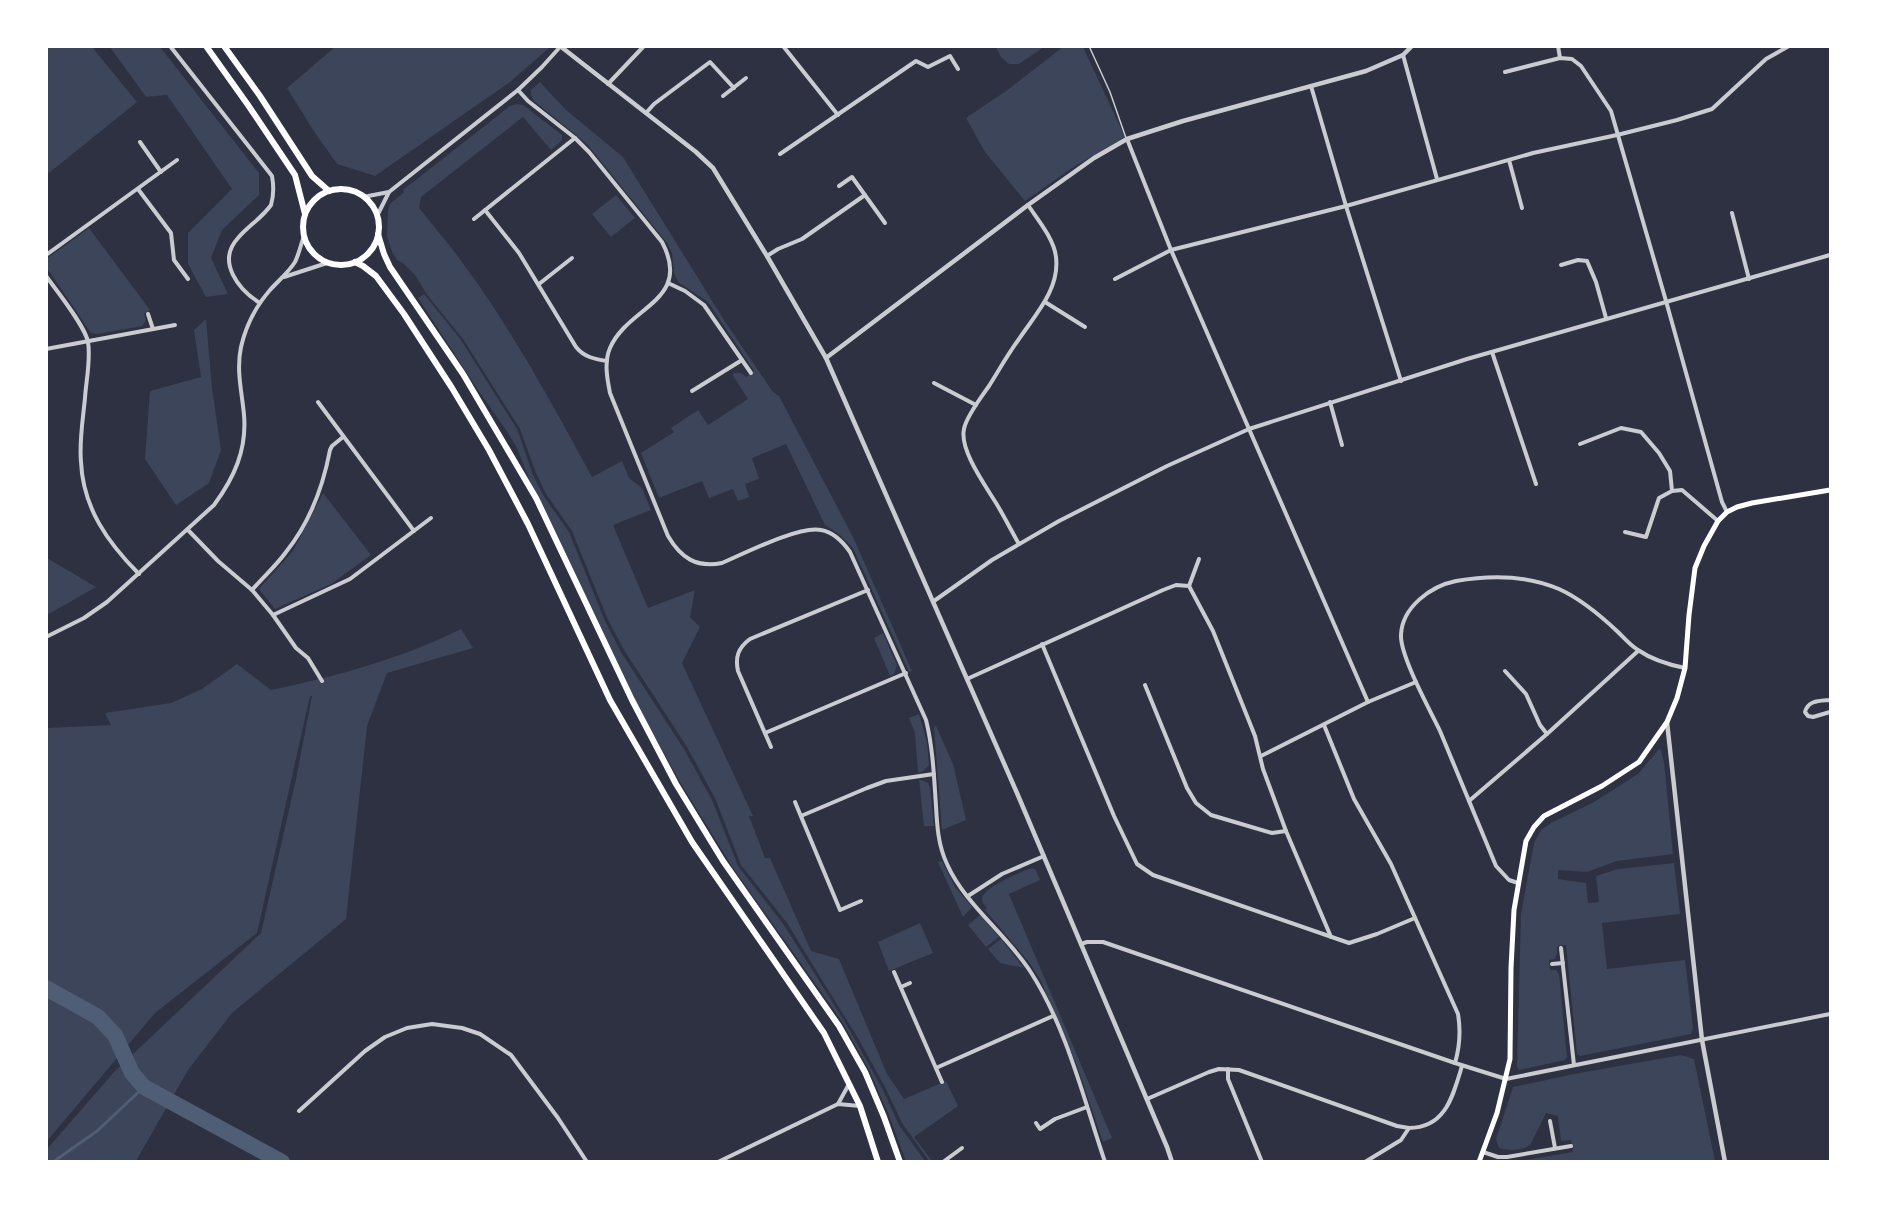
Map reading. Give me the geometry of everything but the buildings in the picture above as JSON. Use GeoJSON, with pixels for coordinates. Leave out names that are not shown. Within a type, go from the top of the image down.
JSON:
{"type":"FeatureCollection","features":[{"type":"Feature","properties":{"kind":"main road"},"geometry":{"type":"LineString","coordinates":[[206,46],[295,175],[305,214]]}},
{"type":"Feature","properties":{"kind":"main road"},"geometry":{"type":"LineString","coordinates":[[224,46],[312,176],[329,191]]}},
{"type":"Feature","properties":{"kind":"main road"},"geometry":{"type":"LineString","coordinates":[[378,234],[370,251],[355,262],[346,265],[327,263],[312,252],[304,236],[305,214],[314,200],[329,191],[341,189],[352,191],[371,205],[377,216],[378,234],[390,267],[463,374],[536,498],[632,700],[676,784],[723,861],[839,1026],[860,1063],[884,1117],[900,1161]]}},
{"type":"Feature","properties":{"kind":"main road"},"geometry":{"type":"LineString","coordinates":[[355,262],[370,270],[382,284],[459,398],[528,525],[610,700],[692,842],[824,1033],[860,1106],[878,1161]]}},
{"type":"Feature","properties":{"kind":"main road"},"geometry":{"type":"LineString","coordinates":[[1479,1161],[1497,1113],[1510,1059],[1514,910],[1526,841],[1544,816],[1602,786],[1639,762],[1667,722],[1677,698],[1684,668],[1695,568],[1718,521],[1727,512],[1737,507],[1830,490]]}},
{"type":"Feature","properties":{"kind":"street"},"geometry":{"type":"LineString","coordinates":[[170,46],[272,176],[274,197],[271,205],[238,238],[231,249],[229,258],[232,275],[238,285],[260,303]]}},
{"type":"Feature","properties":{"kind":"street"},"geometry":{"type":"LineString","coordinates":[[608,84],[644,46]]}},
{"type":"Feature","properties":{"kind":"street"},"geometry":{"type":"LineString","coordinates":[[783,46],[838,115]]}},
{"type":"Feature","properties":{"kind":"street"},"geometry":{"type":"LineString","coordinates":[[826,358],[1028,205],[1094,158],[1127,139],[1183,121],[1366,71],[1403,55],[1412,46]]}},
{"type":"Feature","properties":{"kind":"street"},"geometry":{"type":"LineString","coordinates":[[1558,46],[1560,58]]}},
{"type":"Feature","properties":{"kind":"street"},"geometry":{"type":"LineString","coordinates":[[1115,279],[1171,250],[1346,206],[1509,160],[1677,120],[1712,109],[1766,58],[1789,46]]}},
{"type":"Feature","properties":{"kind":"street"},"geometry":{"type":"LineString","coordinates":[[377,216],[389,192],[518,90],[560,47],[646,112],[713,168],[826,358],[1044,856],[1172,1161]]}},
{"type":"Feature","properties":{"kind":"street"},"geometry":{"type":"LineString","coordinates":[[1403,55],[1437,179]]}},
{"type":"Feature","properties":{"kind":"street"},"geometry":{"type":"LineString","coordinates":[[780,154],[916,61],[928,67],[950,56],[958,69]]}},
{"type":"Feature","properties":{"kind":"street"},"geometry":{"type":"LineString","coordinates":[[1505,72],[1560,58],[1572,59],[1581,66],[1611,111],[1722,502],[1727,512]]}},
{"type":"Feature","properties":{"kind":"street"},"geometry":{"type":"LineString","coordinates":[[646,112],[710,62],[734,88]]}},
{"type":"Feature","properties":{"kind":"street"},"geometry":{"type":"LineString","coordinates":[[723,96],[746,78]]}},
{"type":"Feature","properties":{"kind":"street"},"geometry":{"type":"LineString","coordinates":[[1311,86],[1401,381]]}},
{"type":"Feature","properties":{"kind":"street"},"geometry":{"type":"LineString","coordinates":[[518,90],[589,152],[662,242],[670,262],[668,283],[656,301],[626,325],[617,336],[610,348],[607,361],[610,393],[668,536],[675,548],[685,557],[709,566],[807,529],[819,529],[836,536],[850,552],[926,720],[930,737],[938,831],[946,863],[956,882],[1018,954],[1043,993],[1067,1050],[1105,1161]]}},
{"type":"Feature","properties":{"kind":"street"},"geometry":{"type":"LineString","coordinates":[[474,219],[575,138]]}},
{"type":"Feature","properties":{"kind":"street"},"geometry":{"type":"LineString","coordinates":[[1127,139],[1171,250],[1368,702]]}},
{"type":"Feature","properties":{"kind":"street"},"geometry":{"type":"LineString","coordinates":[[140,142],[161,172]]}},
{"type":"Feature","properties":{"kind":"street"},"geometry":{"type":"LineString","coordinates":[[46,255],[177,160]]}},
{"type":"Feature","properties":{"kind":"street"},"geometry":{"type":"LineString","coordinates":[[1509,160],[1522,208]]}},
{"type":"Feature","properties":{"kind":"street"},"geometry":{"type":"LineString","coordinates":[[840,186],[852,177],[885,223]]}},
{"type":"Feature","properties":{"kind":"street"},"geometry":{"type":"LineString","coordinates":[[138,189],[171,233],[174,260],[188,279]]}},
{"type":"Feature","properties":{"kind":"street"},"geometry":{"type":"LineString","coordinates":[[363,197],[389,192]]}},
{"type":"Feature","properties":{"kind":"street"},"geometry":{"type":"LineString","coordinates":[[767,256],[802,239],[865,195]]}},
{"type":"Feature","properties":{"kind":"street"},"geometry":{"type":"LineString","coordinates":[[1019,544],[980,479],[967,451],[963,430],[976,405],[1045,303],[1052,288],[1056,272],[1056,256],[1046,233],[1028,205]]}},
{"type":"Feature","properties":{"kind":"street"},"geometry":{"type":"LineString","coordinates":[[485,210],[519,253],[582,353],[607,361]]}},
{"type":"Feature","properties":{"kind":"street"},"geometry":{"type":"LineString","coordinates":[[1732,213],[1749,279]]}},
{"type":"Feature","properties":{"kind":"street"},"geometry":{"type":"LineString","coordinates":[[46,637],[96,611],[188,530],[214,505],[226,489],[237,465],[244,429],[238,375],[240,355],[248,325],[268,292],[284,277],[295,262],[304,236]]}},
{"type":"Feature","properties":{"kind":"street"},"geometry":{"type":"LineString","coordinates":[[934,601],[992,560],[1059,521],[1167,466],[1249,429],[1492,352],[1830,255]]}},
{"type":"Feature","properties":{"kind":"street"},"geometry":{"type":"LineString","coordinates":[[539,284],[572,258]]}},
{"type":"Feature","properties":{"kind":"street"},"geometry":{"type":"LineString","coordinates":[[1561,265],[1578,260],[1587,261],[1596,282],[1606,318]]}},
{"type":"Feature","properties":{"kind":"street"},"geometry":{"type":"LineString","coordinates":[[284,277],[327,263]]}},
{"type":"Feature","properties":{"kind":"street"},"geometry":{"type":"LineString","coordinates":[[46,276],[79,323],[88,342],[80,450],[84,485],[92,510],[107,538],[139,574]]}},
{"type":"Feature","properties":{"kind":"street"},"geometry":{"type":"LineString","coordinates":[[668,283],[686,291],[704,305],[751,373]]}},
{"type":"Feature","properties":{"kind":"street"},"geometry":{"type":"LineString","coordinates":[[1045,303],[1085,327]]}},
{"type":"Feature","properties":{"kind":"street"},"geometry":{"type":"LineString","coordinates":[[148,314],[153,329]]}},
{"type":"Feature","properties":{"kind":"street"},"geometry":{"type":"LineString","coordinates":[[46,349],[175,325]]}},
{"type":"Feature","properties":{"kind":"street"},"geometry":{"type":"LineString","coordinates":[[1492,352],[1536,484]]}},
{"type":"Feature","properties":{"kind":"street"},"geometry":{"type":"LineString","coordinates":[[692,391],[742,360]]}},
{"type":"Feature","properties":{"kind":"street"},"geometry":{"type":"LineString","coordinates":[[934,382],[976,405]]}},
{"type":"Feature","properties":{"kind":"street"},"geometry":{"type":"LineString","coordinates":[[318,402],[414,531]]}},
{"type":"Feature","properties":{"kind":"street"},"geometry":{"type":"LineString","coordinates":[[1330,402],[1342,445]]}},
{"type":"Feature","properties":{"kind":"street"},"geometry":{"type":"LineString","coordinates":[[1580,444],[1621,428],[1641,432],[1659,453],[1670,471],[1672,491]]}},
{"type":"Feature","properties":{"kind":"street"},"geometry":{"type":"LineString","coordinates":[[252,590],[281,559],[296,538],[318,496],[330,450],[343,436]]}},
{"type":"Feature","properties":{"kind":"street"},"geometry":{"type":"LineString","coordinates":[[1625,532],[1646,537],[1659,498],[1672,491],[1683,490],[1718,521]]}},
{"type":"Feature","properties":{"kind":"street"},"geometry":{"type":"LineString","coordinates":[[273,615],[350,579],[431,518]]}},
{"type":"Feature","properties":{"kind":"street"},"geometry":{"type":"LineString","coordinates":[[188,530],[218,561],[252,590],[296,648],[308,658],[322,681]]}},
{"type":"Feature","properties":{"kind":"street"},"geometry":{"type":"LineString","coordinates":[[1199,560],[1189,586],[1213,632],[1255,736],[1263,769],[1286,831],[1331,937]]}},
{"type":"Feature","properties":{"kind":"street"},"geometry":{"type":"LineString","coordinates":[[1518,883],[1509,880],[1496,866],[1439,730],[1416,682],[1401,642],[1404,620],[1411,609],[1434,589],[1450,582],[1489,577],[1534,581],[1558,589],[1581,601],[1638,651],[1684,668]]}},
{"type":"Feature","properties":{"kind":"street"},"geometry":{"type":"LineString","coordinates":[[967,679],[1163,590],[1176,585],[1189,586]]}},
{"type":"Feature","properties":{"kind":"street"},"geometry":{"type":"LineString","coordinates":[[771,747],[738,671],[736,662],[742,645],[750,639],[868,590]]}},
{"type":"Feature","properties":{"kind":"street"},"geometry":{"type":"LineString","coordinates":[[1042,644],[1137,864],[1153,875],[1349,943],[1415,918]]}},
{"type":"Feature","properties":{"kind":"street"},"geometry":{"type":"LineString","coordinates":[[1468,801],[1547,734],[1638,651]]}},
{"type":"Feature","properties":{"kind":"street"},"geometry":{"type":"LineString","coordinates":[[1505,671],[1526,694],[1540,725],[1547,734]]}},
{"type":"Feature","properties":{"kind":"street"},"geometry":{"type":"LineString","coordinates":[[765,733],[906,674]]}},
{"type":"Feature","properties":{"kind":"street"},"geometry":{"type":"LineString","coordinates":[[1261,756],[1368,702],[1416,682]]}},
{"type":"Feature","properties":{"kind":"street"},"geometry":{"type":"LineString","coordinates":[[1145,685],[1187,788],[1196,803],[1211,815],[1272,833],[1286,831]]}},
{"type":"Feature","properties":{"kind":"street"},"geometry":{"type":"LineString","coordinates":[[1830,700],[1811,703],[1806,706],[1805,712],[1808,716],[1813,717],[1830,712]]}},
{"type":"Feature","properties":{"kind":"street"},"geometry":{"type":"LineString","coordinates":[[1667,722],[1702,1040],[1725,1161]]}},
{"type":"Feature","properties":{"kind":"street"},"geometry":{"type":"LineString","coordinates":[[1324,725],[1354,799],[1391,864],[1458,1014],[1461,1030],[1455,1064]]}},
{"type":"Feature","properties":{"kind":"street"},"geometry":{"type":"LineString","coordinates":[[801,816],[886,781],[934,774]]}},
{"type":"Feature","properties":{"kind":"street"},"geometry":{"type":"LineString","coordinates":[[795,802],[840,910],[861,901]]}},
{"type":"Feature","properties":{"kind":"street"},"geometry":{"type":"LineString","coordinates":[[968,896],[1002,874],[1044,856]]}},
{"type":"Feature","properties":{"kind":"street"},"geometry":{"type":"LineString","coordinates":[[1081,944],[1103,942],[1455,1064],[1506,1079],[1830,1014]]}},
{"type":"Feature","properties":{"kind":"street"},"geometry":{"type":"LineString","coordinates":[[1562,948],[1574,1065]]}},
{"type":"Feature","properties":{"kind":"street"},"geometry":{"type":"LineString","coordinates":[[1552,964],[1563,963]]}},
{"type":"Feature","properties":{"kind":"street"},"geometry":{"type":"LineString","coordinates":[[894,972],[942,1082]]}},
{"type":"Feature","properties":{"kind":"street"},"geometry":{"type":"LineString","coordinates":[[901,987],[910,983]]}},
{"type":"Feature","properties":{"kind":"street"},"geometry":{"type":"LineString","coordinates":[[936,1068],[1053,1016]]}},
{"type":"Feature","properties":{"kind":"street"},"geometry":{"type":"LineString","coordinates":[[299,1111],[365,1051],[385,1037],[407,1028],[432,1024],[462,1028],[480,1035],[511,1054],[587,1161]]}},
{"type":"Feature","properties":{"kind":"street"},"geometry":{"type":"LineString","coordinates":[[1147,1099],[1209,1072],[1239,1070],[1397,1126],[1418,1128],[1437,1119],[1445,1110],[1451,1100],[1462,1066]]}},
{"type":"Feature","properties":{"kind":"street"},"geometry":{"type":"LineString","coordinates":[[1228,1069],[1228,1079],[1262,1161]]}},
{"type":"Feature","properties":{"kind":"street"},"geometry":{"type":"LineString","coordinates":[[838,1104],[849,1084]]}},
{"type":"Feature","properties":{"kind":"street"},"geometry":{"type":"LineString","coordinates":[[718,1161],[838,1104],[860,1106]]}},
{"type":"Feature","properties":{"kind":"street"},"geometry":{"type":"LineString","coordinates":[[1036,1124],[1040,1129],[1055,1119],[1087,1107]]}},
{"type":"Feature","properties":{"kind":"street"},"geometry":{"type":"LineString","coordinates":[[1550,1121],[1555,1149]]}},
{"type":"Feature","properties":{"kind":"street"},"geometry":{"type":"LineString","coordinates":[[1365,1161],[1401,1140],[1409,1128]]}},
{"type":"Feature","properties":{"kind":"street"},"geometry":{"type":"LineString","coordinates":[[1483,1152],[1498,1157],[1507,1157],[1570,1146]]}},
{"type":"Feature","properties":{"kind":"street"},"geometry":{"type":"LineString","coordinates":[[943,1161],[962,1148]]}},
{"type":"Feature","properties":{"kind":"lane"},"geometry":{"type":"LineString","coordinates":[[1089,46],[1110,92],[1127,139]]}},
{"type":"Feature","properties":{"kind":"shaded area"},"geometry":{"type":"Polygon","coordinates":[[[46,47],[92,47],[137,102],[49,173],[46,170],[46,47]]]}},
{"type":"Feature","properties":{"kind":"shaded area"},"geometry":{"type":"Polygon","coordinates":[[[110,47],[160,47],[259,173],[259,195],[222,230],[211,258],[228,294],[206,297],[188,264],[188,233],[232,189],[167,95],[146,97],[110,47]]]}},
{"type":"Feature","properties":{"kind":"shaded area"},"geometry":{"type":"Polygon","coordinates":[[[335,47],[550,47],[510,82],[375,176],[337,164],[287,88],[335,47]]]}},
{"type":"Feature","properties":{"kind":"shaded area"},"geometry":{"type":"Polygon","coordinates":[[[996,47],[1044,47],[1019,64],[1009,64],[1001,57],[996,47]]]}},
{"type":"Feature","properties":{"kind":"shaded area"},"geometry":{"type":"Polygon","coordinates":[[[1063,47],[1083,47],[1125,137],[1072,168],[1025,201],[985,152],[966,118],[1006,91],[1063,47]]]}},
{"type":"Feature","properties":{"kind":"shaded area"},"geometry":{"type":"Polygon","coordinates":[[[540,82],[565,109],[623,157],[724,320],[773,392],[779,396],[853,537],[912,671],[909,672],[853,548],[839,534],[825,525],[786,444],[752,458],[759,479],[745,484],[749,497],[738,501],[733,489],[709,498],[702,481],[659,498],[641,453],[674,432],[671,428],[698,410],[708,425],[748,399],[732,374],[739,373],[746,377],[754,371],[708,302],[678,282],[674,273],[672,253],[667,243],[587,144],[534,101],[531,90],[540,82]]]}},
{"type":"Feature","properties":{"kind":"shaded area"},"geometry":{"type":"Polygon","coordinates":[[[523,105],[562,135],[562,140],[551,150],[523,117],[421,197],[419,208],[487,297],[519,347],[592,477],[622,461],[629,478],[642,488],[651,510],[613,525],[648,608],[695,590],[690,617],[700,627],[682,663],[753,816],[749,816],[765,858],[770,858],[811,951],[839,959],[887,1074],[904,1099],[946,1081],[958,1106],[914,1137],[931,1160],[929,1161],[902,1123],[859,1040],[787,923],[741,865],[715,798],[687,747],[624,650],[608,620],[572,531],[546,494],[520,429],[463,339],[428,296],[415,275],[397,260],[392,252],[387,236],[390,204],[404,192],[403,190],[510,106],[523,105]]]}},
{"type":"Feature","properties":{"kind":"shaded area"},"geometry":{"type":"Polygon","coordinates":[[[616,195],[635,218],[611,237],[592,214],[616,195]]]}},
{"type":"Feature","properties":{"kind":"shaded area"},"geometry":{"type":"Polygon","coordinates":[[[89,228],[150,310],[144,314],[146,320],[142,326],[97,334],[91,333],[47,268],[49,257],[89,228]]]}},
{"type":"Feature","properties":{"kind":"shaded area"},"geometry":{"type":"Polygon","coordinates":[[[424,294],[461,340],[517,429],[533,475],[543,495],[569,532],[605,621],[621,652],[684,749],[712,800],[738,866],[784,925],[845,1022],[882,1088],[899,1125],[925,1161],[906,1161],[869,1070],[843,1023],[733,868],[680,782],[634,699],[529,479],[517,448],[418,298],[424,294]]]}},
{"type":"Feature","properties":{"kind":"shaded area"},"geometry":{"type":"Polygon","coordinates":[[[206,319],[212,388],[221,450],[209,483],[176,505],[145,459],[150,391],[201,377],[194,330],[206,319]]]}},
{"type":"Feature","properties":{"kind":"shaded area"},"geometry":{"type":"Polygon","coordinates":[[[323,493],[371,555],[331,584],[275,609],[259,589],[293,551],[323,493]]]}},
{"type":"Feature","properties":{"kind":"shaded area"},"geometry":{"type":"Polygon","coordinates":[[[47,558],[96,587],[47,615],[47,558]]]}},
{"type":"Feature","properties":{"kind":"shaded area"},"geometry":{"type":"Polygon","coordinates":[[[461,629],[473,648],[387,673],[367,726],[346,919],[232,1013],[188,1070],[136,1161],[47,1161],[47,1149],[115,1071],[261,933],[296,779],[312,696],[310,696],[257,933],[155,1013],[47,1141],[47,728],[111,725],[105,713],[171,703],[202,689],[237,664],[271,690],[368,666],[416,649],[461,629]]]}},
{"type":"Feature","properties":{"kind":"shaded area"},"geometry":{"type":"Polygon","coordinates":[[[883,633],[897,665],[894,674],[890,676],[874,638],[883,633]]]}},
{"type":"Feature","properties":{"kind":"shaded area"},"geometry":{"type":"Polygon","coordinates":[[[919,714],[927,742],[929,765],[918,773],[915,733],[909,718],[919,714]]]}},
{"type":"Feature","properties":{"kind":"shaded area"},"geometry":{"type":"Polygon","coordinates":[[[936,726],[953,764],[966,820],[942,830],[934,727],[936,726]]]}},
{"type":"Feature","properties":{"kind":"shaded area"},"geometry":{"type":"Polygon","coordinates":[[[1659,749],[1664,762],[1673,854],[1617,861],[1587,872],[1558,870],[1558,879],[1586,883],[1588,903],[1599,902],[1596,876],[1618,869],[1674,863],[1680,914],[1602,923],[1607,969],[1685,960],[1693,1028],[1691,1034],[1580,1056],[1577,1054],[1566,945],[1557,946],[1555,959],[1549,960],[1550,970],[1556,970],[1559,974],[1567,1057],[1565,1060],[1519,1070],[1517,1067],[1521,914],[1534,843],[1541,830],[1551,823],[1594,802],[1638,774],[1659,749]]]}},
{"type":"Feature","properties":{"kind":"shaded area"},"geometry":{"type":"Polygon","coordinates":[[[919,779],[928,783],[930,788],[934,826],[924,826],[919,779]]]}},
{"type":"Feature","properties":{"kind":"shaded area"},"geometry":{"type":"Polygon","coordinates":[[[942,861],[955,887],[972,907],[963,917],[938,862],[942,861]]]}},
{"type":"Feature","properties":{"kind":"shaded area"},"geometry":{"type":"Polygon","coordinates":[[[1032,868],[1036,870],[1040,880],[1009,894],[1112,1138],[1103,1142],[1076,1063],[1040,979],[1028,961],[985,910],[987,908],[982,900],[988,890],[995,885],[1032,868]]]}},
{"type":"Feature","properties":{"kind":"shaded area"},"geometry":{"type":"Polygon","coordinates":[[[980,915],[999,937],[986,947],[968,925],[980,915]]]}},
{"type":"Feature","properties":{"kind":"shaded area"},"geometry":{"type":"Polygon","coordinates":[[[920,923],[933,953],[889,971],[878,942],[920,923]]]}},
{"type":"Feature","properties":{"kind":"shaded area"},"geometry":{"type":"Polygon","coordinates":[[[1001,939],[1024,968],[1000,963],[988,949],[1001,939]]]}},
{"type":"Feature","properties":{"kind":"shaded area"},"geometry":{"type":"Polygon","coordinates":[[[1681,1055],[1694,1059],[1715,1161],[1519,1161],[1573,1152],[1571,1140],[1561,1141],[1558,1116],[1546,1113],[1530,1145],[1515,1150],[1499,1148],[1496,1139],[1513,1087],[1681,1055]]]}},
{"type":"Feature","properties":{"kind":"waterway"},"geometry":{"type":"LineString","coordinates":[[46,988],[98,1017],[115,1035],[132,1073],[144,1087],[282,1162]]}},
{"type":"Feature","properties":{"kind":"waterway"},"geometry":{"type":"LineString","coordinates":[[53,1162],[97,1131],[144,1087]]}}]}
